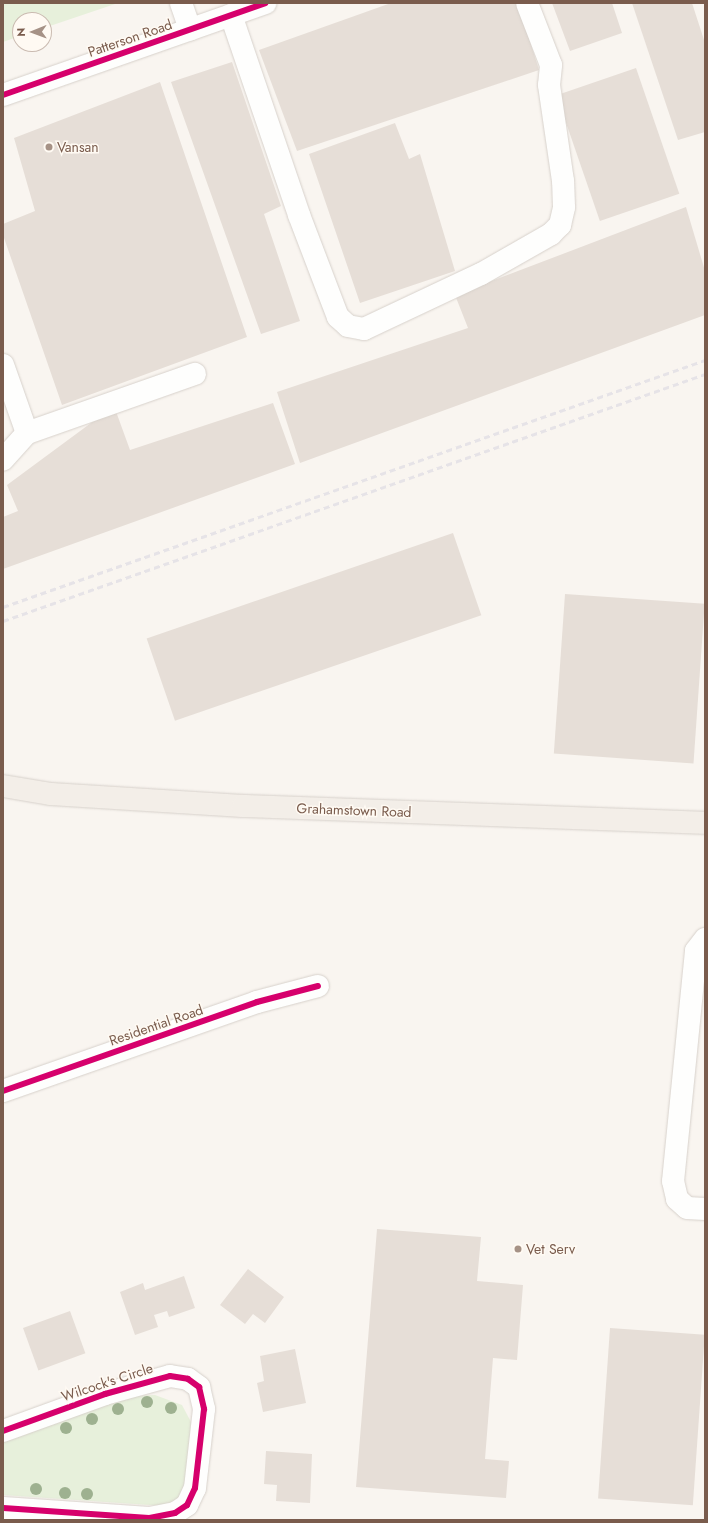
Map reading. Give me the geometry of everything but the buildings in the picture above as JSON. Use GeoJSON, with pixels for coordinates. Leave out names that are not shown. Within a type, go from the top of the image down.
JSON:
{"type":"FeatureCollection","features":[{"type":"Feature","properties":{"kind":"main road","name":"Grahamstown Road"},"geometry":{"type":"LineString","coordinates":[[3,786],[50,794],[243,806],[705,823]]}},
{"type":"Feature","properties":{"kind":"street"},"geometry":{"type":"LineString","coordinates":[[181,3],[190,29]]}},
{"type":"Feature","properties":{"kind":"street","name":"Patterson Road"},"geometry":{"type":"LineString","coordinates":[[3,95],[265,3]]}},
{"type":"Feature","properties":{"kind":"street"},"geometry":{"type":"LineString","coordinates":[[231,15],[299,215],[338,317],[348,326],[364,329],[481,274],[551,234],[560,226],[564,207],[563,181],[549,85],[551,65],[527,3]]}},
{"type":"Feature","properties":{"kind":"street"},"geometry":{"type":"LineString","coordinates":[[3,365],[27,433]]}},
{"type":"Feature","properties":{"kind":"street"},"geometry":{"type":"LineString","coordinates":[[3,460],[27,433],[195,374]]}},
{"type":"Feature","properties":{"kind":"street"},"geometry":{"type":"LineString","coordinates":[[705,939],[696,951],[673,1182],[677,1199],[687,1208],[705,1210]]}},
{"type":"Feature","properties":{"kind":"street","name":"Residential Road"},"geometry":{"type":"LineString","coordinates":[[3,1091],[250,1005],[318,986]]}},
{"type":"Feature","properties":{"kind":"street","name":"Wilcock's Circle"},"geometry":{"type":"LineString","coordinates":[[3,1431],[105,1394],[170,1376],[188,1379],[199,1387],[204,1409],[195,1488],[187,1505],[176,1513],[149,1518],[3,1508]]}},
{"type":"Feature","properties":{"kind":"green space"},"geometry":{"type":"Polygon","coordinates":[[[3,3],[118,3],[52,25],[52,12],[12,12],[12,39],[3,42],[3,3]]]}},
{"type":"Feature","properties":{"kind":"green space"},"geometry":{"type":"Polygon","coordinates":[[[155,1395],[182,1405],[191,1422],[187,1474],[180,1498],[164,1506],[3,1495],[3,1440],[132,1396],[155,1395]]]}},
{"type":"Feature","properties":{"kind":"railway"},"geometry":{"type":"LineString","coordinates":[[3,607],[705,360]]}},
{"type":"Feature","properties":{"kind":"railway"},"geometry":{"type":"LineString","coordinates":[[3,621],[705,374]]}},
{"type":"Feature","properties":{"kind":"cycle path"},"geometry":{"type":"LineString","coordinates":[[3,95],[265,3]]}},
{"type":"Feature","properties":{"kind":"cycle path"},"geometry":{"type":"LineString","coordinates":[[3,1091],[257,1002],[318,986]]}},
{"type":"Feature","properties":{"kind":"cycle path"},"geometry":{"type":"LineString","coordinates":[[3,1431],[105,1394],[170,1376],[188,1379],[199,1387],[204,1409],[195,1488],[187,1505],[175,1513],[149,1518],[3,1508]]}},
{"type":"Feature","properties":{"kind":"place","name":"Vansan"},"geometry":{"type":"Point","coordinates":[49,147]}},
{"type":"Feature","properties":{"kind":"place","name":"Vet Serv"},"geometry":{"type":"Point","coordinates":[518,1249]}}]}
